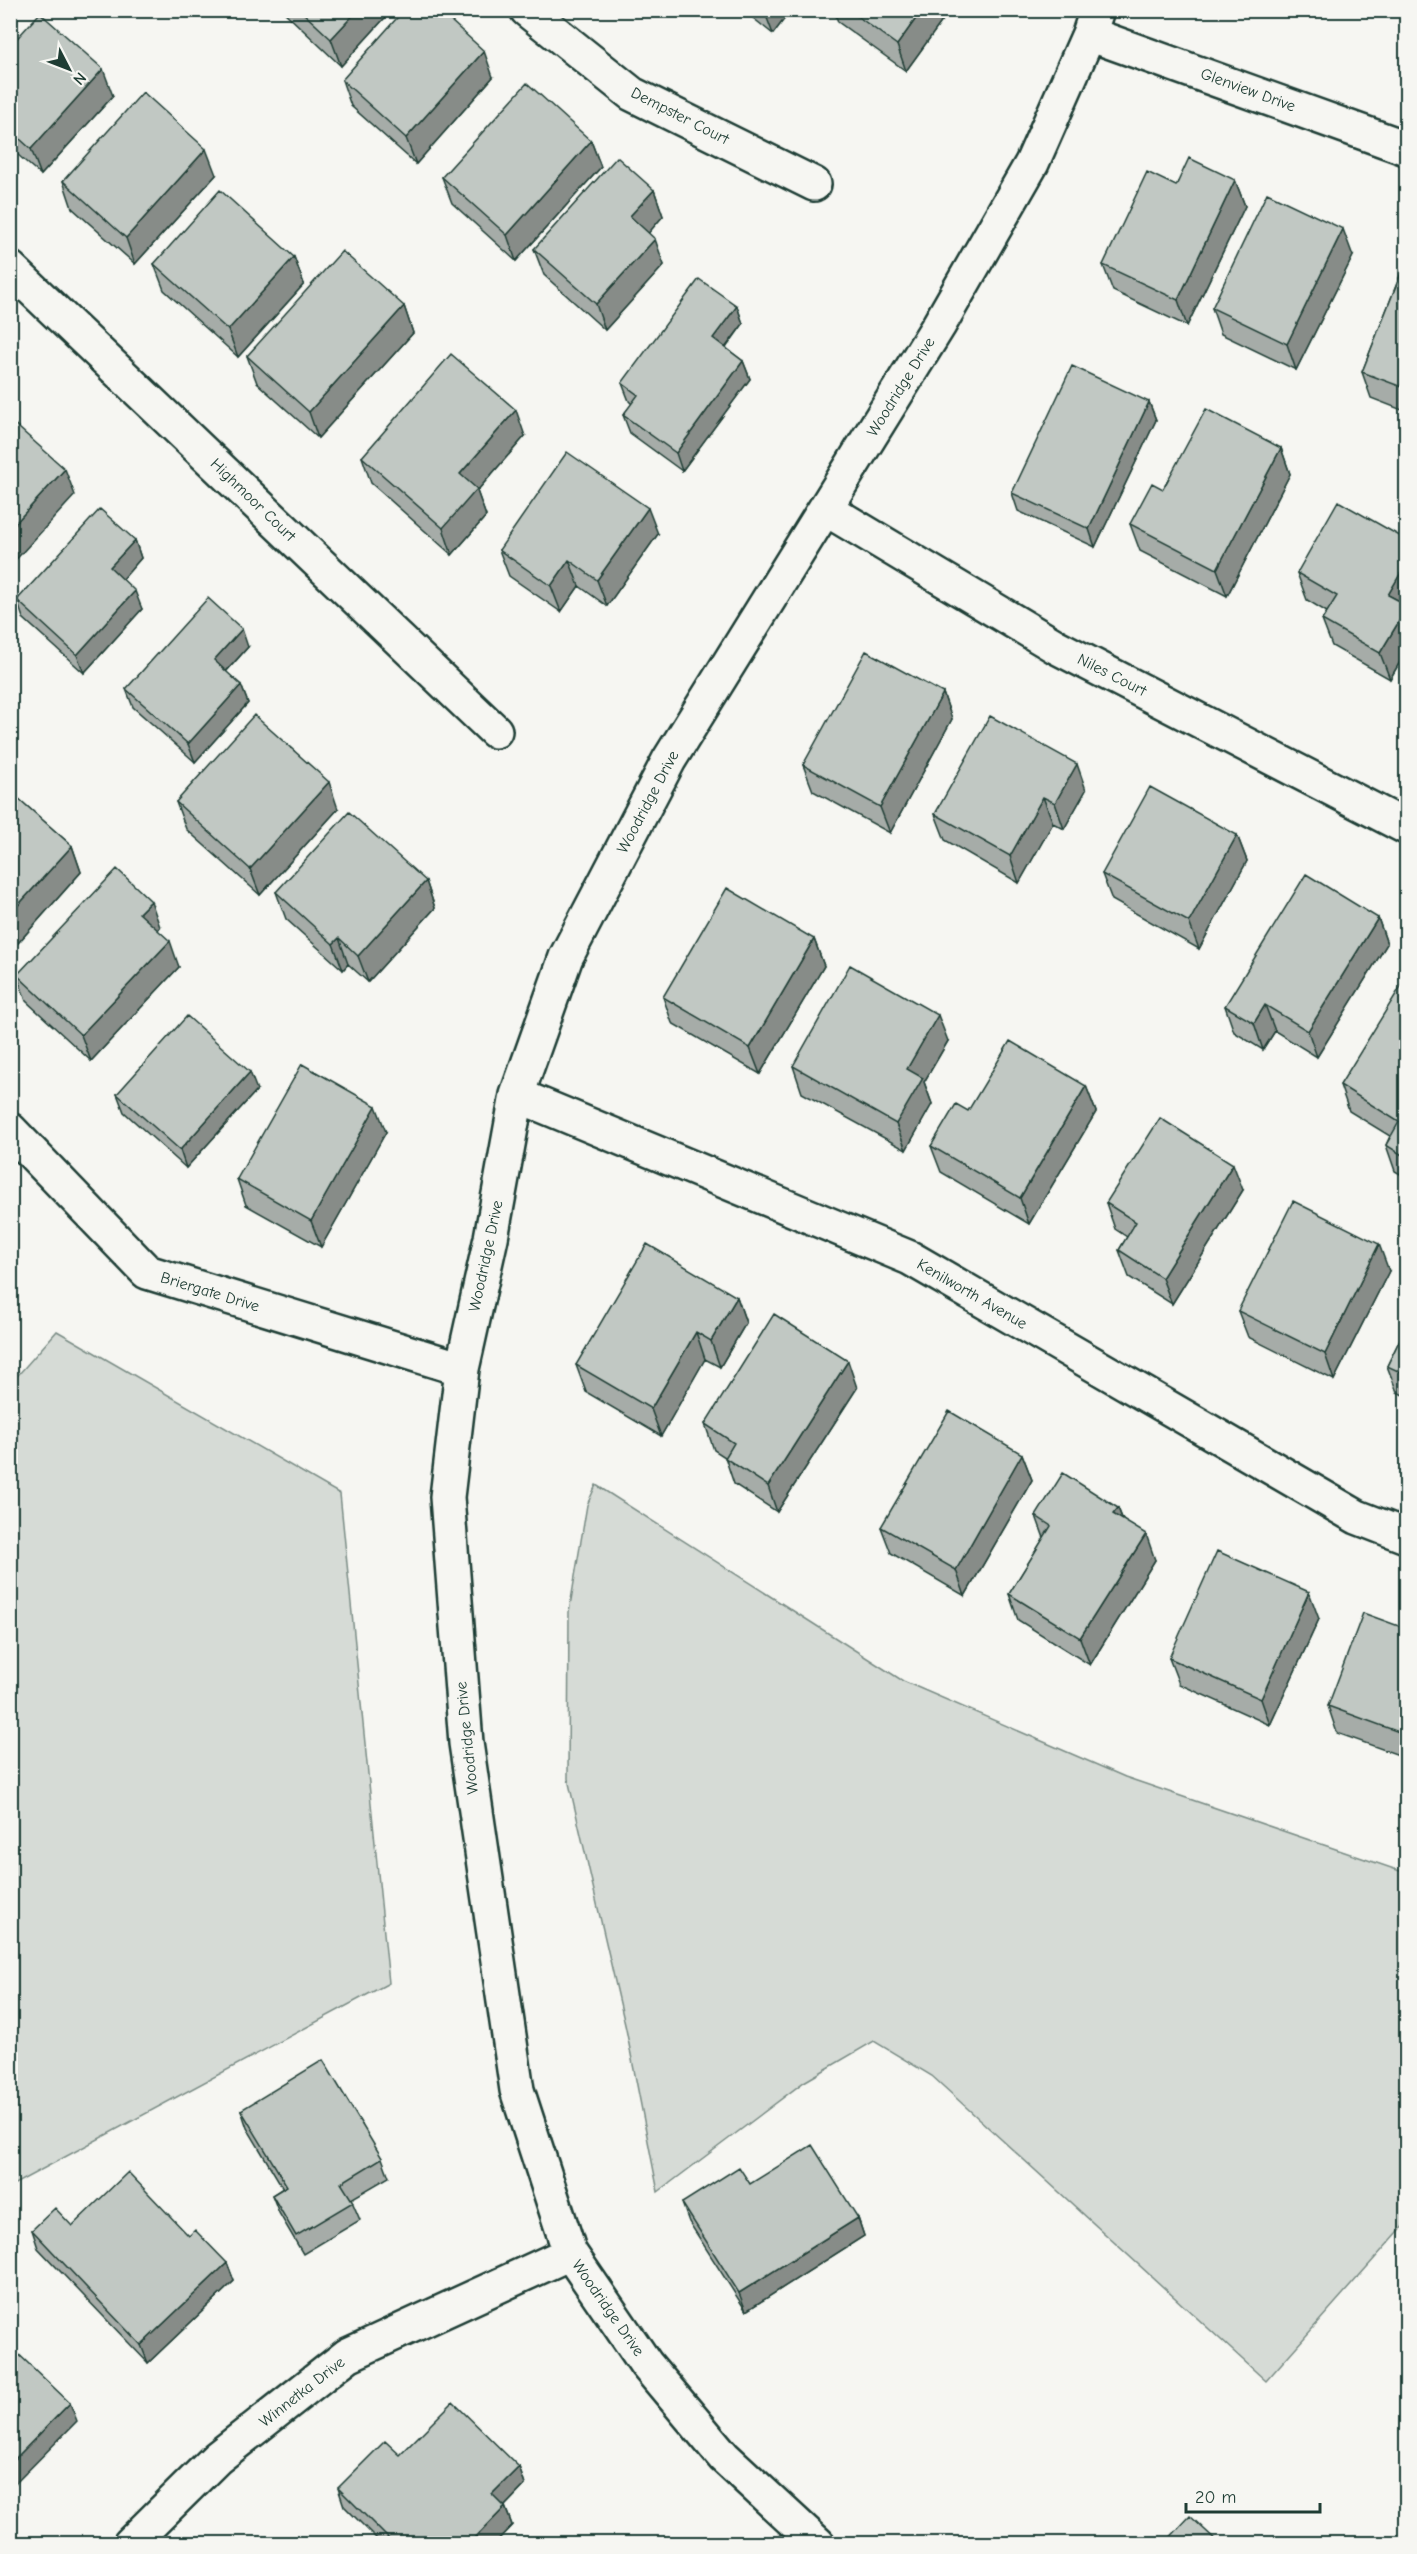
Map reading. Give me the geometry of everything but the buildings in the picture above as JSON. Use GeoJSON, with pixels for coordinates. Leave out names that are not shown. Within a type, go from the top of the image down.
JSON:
{"type":"FeatureCollection","features":[{"type":"Feature","properties":{"kind":"street","name":"Dempster Court"},"geometry":{"type":"LineString","coordinates":[[527,10],[632,94],[814,184]]}},
{"type":"Feature","properties":{"kind":"street","name":"Glenview Drive"},"geometry":{"type":"LineString","coordinates":[[1094,22],[1407,148]]}},
{"type":"Feature","properties":{"kind":"street","name":"Woodridge Drive"},"geometry":{"type":"LineString","coordinates":[[818,2544],[724,2457],[646,2364],[570,2253],[517,2090],[466,1743],[447,1497],[462,1369],[491,1238],[517,1095],[566,957],[664,771],[939,325],[1032,163],[1094,22]]}},
{"type":"Feature","properties":{"kind":"street","name":"Highmoor Court"},"geometry":{"type":"LineString","coordinates":[[10,268],[495,731]]}},
{"type":"Feature","properties":{"kind":"street","name":"Niles Court"},"geometry":{"type":"LineString","coordinates":[[826,509],[1055,646],[1407,827]]}},
{"type":"Feature","properties":{"kind":"street","name":"Kenilworth Avenue"},"geometry":{"type":"LineString","coordinates":[[517,1095],[910,1258],[1357,1517],[1407,1536]]}},
{"type":"Feature","properties":{"kind":"street","name":"Briergate Drive"},"geometry":{"type":"LineString","coordinates":[[10,1130],[147,1272],[462,1369]]}},
{"type":"Feature","properties":{"kind":"street","name":"Winnetka Drive"},"geometry":{"type":"LineString","coordinates":[[130,2544],[218,2458],[348,2355],[570,2253]]}},
{"type":"Feature","properties":{"kind":"shaded area"},"geometry":{"type":"Polygon","coordinates":[[[57,1331],[340,1494],[389,1983],[11,2186],[11,1383],[57,1331]]]}},
{"type":"Feature","properties":{"kind":"shaded area"},"geometry":{"type":"Polygon","coordinates":[[[596,1485],[903,1681],[1125,1777],[1406,1873],[1406,2223],[1266,2381],[932,2076],[874,2041],[804,2082],[658,2192],[626,2029],[568,1779],[569,1612],[587,1505],[596,1485]]]}}]}
